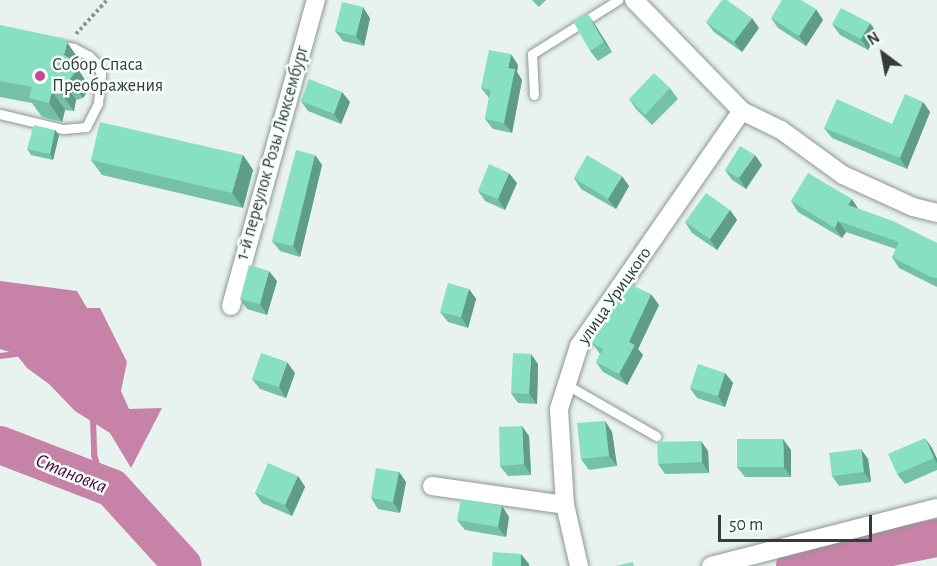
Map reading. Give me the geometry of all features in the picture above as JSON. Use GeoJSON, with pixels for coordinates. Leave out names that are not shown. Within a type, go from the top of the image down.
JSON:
{"type":"FeatureCollection","features":[{"type":"Feature","properties":{"kind":"street","name":"1-й переулок Розы Люксембург"},"geometry":{"type":"LineString","coordinates":[[231,306],[316,0]]}},
{"type":"Feature","properties":{"kind":"street"},"geometry":{"type":"LineString","coordinates":[[634,0],[742,111],[781,130],[843,175],[914,207],[937,213]]}},
{"type":"Feature","properties":{"kind":"street","name":"улица Урицкого"},"geometry":{"type":"LineString","coordinates":[[579,566],[565,505],[559,409],[579,346],[742,111]]}},
{"type":"Feature","properties":{"kind":"street"},"geometry":{"type":"LineString","coordinates":[[432,486],[565,505]]}},
{"type":"Feature","properties":{"kind":"street"},"geometry":{"type":"LineString","coordinates":[[711,566],[937,508]]}},
{"type":"Feature","properties":{"kind":"lane"},"geometry":{"type":"LineString","coordinates":[[534,95],[532,54],[618,0]]}},
{"type":"Feature","properties":{"kind":"lane"},"geometry":{"type":"LineString","coordinates":[[0,114],[63,129],[86,127],[98,102],[101,74],[97,64],[89,56],[65,46],[46,43]]}},
{"type":"Feature","properties":{"kind":"lane"},"geometry":{"type":"LineString","coordinates":[[567,385],[656,436]]}},
{"type":"Feature","properties":{"kind":"path"},"geometry":{"type":"LineString","coordinates":[[65,46],[108,0]]}},
{"type":"Feature","properties":{"kind":"shaded area"},"geometry":{"type":"Polygon","coordinates":[[[0,281],[77,291],[87,308],[100,308],[127,362],[121,391],[129,409],[162,408],[131,468],[110,433],[75,411],[49,384],[27,368],[16,354],[0,349],[0,281]]]}},
{"type":"Feature","properties":{"kind":"building"},"geometry":{"type":"Polygon","coordinates":[[[722,0],[727,0],[752,18],[734,42],[706,22],[722,0]]]}},
{"type":"Feature","properties":{"kind":"building"},"geometry":{"type":"Polygon","coordinates":[[[782,0],[801,0],[816,9],[799,36],[771,18],[782,0]]]}},
{"type":"Feature","properties":{"kind":"building"},"geometry":{"type":"Polygon","coordinates":[[[342,2],[363,7],[356,36],[335,31],[342,2]]]}},
{"type":"Feature","properties":{"kind":"building"},"geometry":{"type":"Polygon","coordinates":[[[841,8],[870,23],[861,39],[832,24],[841,8]]]}},
{"type":"Feature","properties":{"kind":"building"},"geometry":{"type":"Polygon","coordinates":[[[587,13],[604,42],[590,51],[573,21],[587,13]]]}},
{"type":"Feature","properties":{"kind":"building","name":"Собор Спаса Преображения"},"geometry":{"type":"Polygon","coordinates":[[[0,25],[62,38],[67,42],[64,55],[71,59],[77,70],[70,79],[63,81],[61,93],[52,91],[49,103],[29,98],[32,87],[0,81],[0,25]]]}},
{"type":"Feature","properties":{"kind":"building"},"geometry":{"type":"Polygon","coordinates":[[[489,50],[511,54],[508,68],[515,69],[504,123],[485,119],[491,90],[481,88],[489,50]]]}},
{"type":"Feature","properties":{"kind":"building"},"geometry":{"type":"Polygon","coordinates":[[[654,73],[670,88],[645,115],[629,99],[654,73]]]}},
{"type":"Feature","properties":{"kind":"building"},"geometry":{"type":"Polygon","coordinates":[[[309,79],[342,92],[334,114],[301,101],[309,79]]]}},
{"type":"Feature","properties":{"kind":"building"},"geometry":{"type":"Polygon","coordinates":[[[905,94],[923,102],[900,158],[824,128],[837,99],[892,124],[905,94]]]}},
{"type":"Feature","properties":{"kind":"building"},"geometry":{"type":"Polygon","coordinates":[[[100,122],[243,155],[232,193],[91,160],[100,122]]]}},
{"type":"Feature","properties":{"kind":"building"},"geometry":{"type":"Polygon","coordinates":[[[34,125],[55,130],[50,154],[27,149],[34,125]]]}},
{"type":"Feature","properties":{"kind":"building"},"geometry":{"type":"Polygon","coordinates":[[[740,146],[755,155],[739,178],[725,170],[740,146]]]}},
{"type":"Feature","properties":{"kind":"building"},"geometry":{"type":"Polygon","coordinates":[[[296,150],[315,155],[293,246],[272,241],[296,150]]]}},
{"type":"Feature","properties":{"kind":"building"},"geometry":{"type":"Polygon","coordinates":[[[587,155],[622,176],[608,199],[574,178],[587,155]]]}},
{"type":"Feature","properties":{"kind":"building"},"geometry":{"type":"Polygon","coordinates":[[[489,164],[509,173],[498,199],[478,191],[489,164]]]}},
{"type":"Feature","properties":{"kind":"building"},"geometry":{"type":"Polygon","coordinates":[[[808,173],[852,199],[848,205],[893,221],[937,243],[937,278],[892,257],[899,242],[838,221],[835,228],[791,201],[808,173]]]}},
{"type":"Feature","properties":{"kind":"building"},"geometry":{"type":"Polygon","coordinates":[[[706,193],[730,210],[710,239],[685,222],[706,193]]]}},
{"type":"Feature","properties":{"kind":"building"},"geometry":{"type":"Polygon","coordinates":[[[249,265],[269,271],[260,304],[240,299],[249,265]]]}},
{"type":"Feature","properties":{"kind":"building"},"geometry":{"type":"Polygon","coordinates":[[[623,281],[651,294],[629,342],[635,345],[619,374],[596,362],[603,349],[592,343],[623,281]]]}},
{"type":"Feature","properties":{"kind":"building"},"geometry":{"type":"Polygon","coordinates":[[[448,283],[469,289],[461,317],[440,312],[448,283]]]}},
{"type":"Feature","properties":{"kind":"building"},"geometry":{"type":"Polygon","coordinates":[[[261,353],[287,362],[279,387],[252,379],[261,353]]]}},
{"type":"Feature","properties":{"kind":"building"},"geometry":{"type":"Polygon","coordinates":[[[513,353],[531,354],[529,394],[511,393],[513,353]]]}},
{"type":"Feature","properties":{"kind":"building"},"geometry":{"type":"Polygon","coordinates":[[[698,364],[725,373],[718,396],[690,388],[698,364]]]}},
{"type":"Feature","properties":{"kind":"building"},"geometry":{"type":"Polygon","coordinates":[[[605,421],[609,456],[581,459],[577,423],[605,421]]]}},
{"type":"Feature","properties":{"kind":"building"},"geometry":{"type":"Polygon","coordinates":[[[522,426],[524,464],[500,466],[499,427],[522,426]]]}},
{"type":"Feature","properties":{"kind":"building"},"geometry":{"type":"Polygon","coordinates":[[[925,438],[934,458],[897,474],[888,454],[925,438]]]}},
{"type":"Feature","properties":{"kind":"building"},"geometry":{"type":"Polygon","coordinates":[[[737,439],[783,439],[784,467],[737,467],[737,439]]]}},
{"type":"Feature","properties":{"kind":"building"},"geometry":{"type":"Polygon","coordinates":[[[701,441],[702,462],[658,464],[657,442],[701,441]]]}},
{"type":"Feature","properties":{"kind":"building"},"geometry":{"type":"Polygon","coordinates":[[[861,449],[864,472],[832,476],[829,453],[861,449]]]}},
{"type":"Feature","properties":{"kind":"building"},"geometry":{"type":"Polygon","coordinates":[[[268,463],[298,476],[285,505],[255,493],[268,463]]]}},
{"type":"Feature","properties":{"kind":"building"},"geometry":{"type":"Polygon","coordinates":[[[376,468],[399,472],[393,502],[371,498],[376,468]]]}},
{"type":"Feature","properties":{"kind":"building"},"geometry":{"type":"Polygon","coordinates":[[[461,499],[502,506],[498,527],[457,520],[461,499]]]}},
{"type":"Feature","properties":{"kind":"building"},"geometry":{"type":"Polygon","coordinates":[[[493,552],[521,554],[521,566],[492,566],[493,552]]]}},
{"type":"Feature","properties":{"kind":"building"},"geometry":{"type":"Polygon","coordinates":[[[633,562],[634,566],[615,566],[633,562]]]}},
{"type":"Feature","properties":{"kind":"waterway"},"geometry":{"type":"LineString","coordinates":[[0,356],[16,354]]}},
{"type":"Feature","properties":{"kind":"waterway"},"geometry":{"type":"LineString","coordinates":[[93,420],[94,455],[103,485]]}},
{"type":"Feature","properties":{"kind":"waterway","name":"Становка"},"geometry":{"type":"LineString","coordinates":[[0,445],[112,488],[183,566]]}},
{"type":"Feature","properties":{"kind":"waterway","name":"Становка"},"geometry":{"type":"LineString","coordinates":[[795,566],[937,538]]}},
{"type":"Feature","properties":{"kind":"place","name":"Собор Спаса Преображения"},"geometry":{"type":"Point","coordinates":[40,76]}}]}
